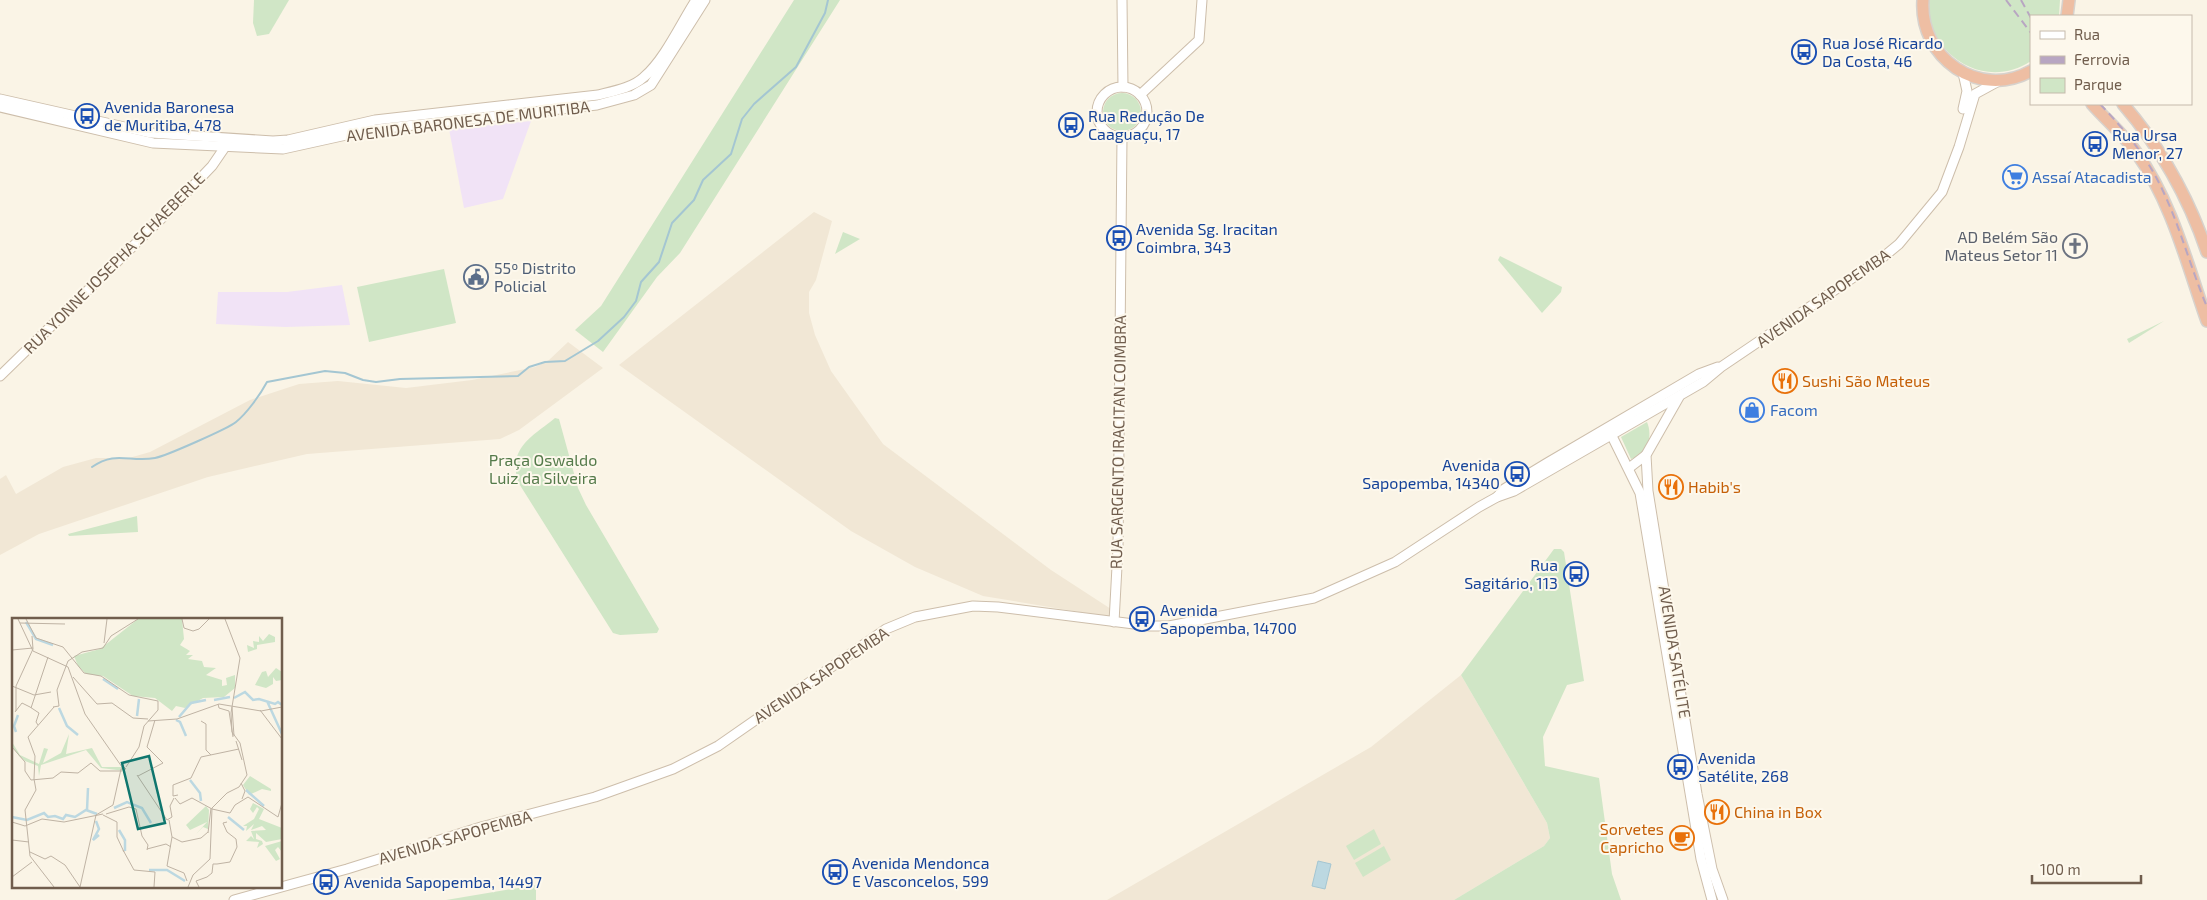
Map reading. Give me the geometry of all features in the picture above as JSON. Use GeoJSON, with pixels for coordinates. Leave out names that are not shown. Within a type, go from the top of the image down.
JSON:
{"type":"FeatureCollection","features":[{"type":"Feature","properties":{"kind":"highway"},"geometry":{"type":"LineString","coordinates":[[1914,0],[1923,4],[1924,20],[1932,43],[1947,62],[1964,73],[1977,78],[2000,81],[2013,79],[2030,71]]}},
{"type":"Feature","properties":{"kind":"highway"},"geometry":{"type":"LineString","coordinates":[[2067,15],[2069,0]]}},
{"type":"Feature","properties":{"kind":"highway"},"geometry":{"type":"LineString","coordinates":[[2093,105],[2119,131],[2150,174],[2173,224],[2207,321]]}},
{"type":"Feature","properties":{"kind":"highway"},"geometry":{"type":"LineString","coordinates":[[2124,105],[2149,135],[2173,172],[2207,252]]}},
{"type":"Feature","properties":{"kind":"main road"},"geometry":{"type":"LineString","coordinates":[[656,69],[696,0]]}},
{"type":"Feature","properties":{"kind":"main road"},"geometry":{"type":"LineString","coordinates":[[656,69],[705,0]]}},
{"type":"Feature","properties":{"kind":"main road"},"geometry":{"type":"LineString","coordinates":[[1122,0],[1123,87]]}},
{"type":"Feature","properties":{"kind":"main road"},"geometry":{"type":"LineString","coordinates":[[1140,95],[1199,40],[1202,0]]}},
{"type":"Feature","properties":{"kind":"main road","name":"AVENIDA BARONESA DE MURITIBA"},"geometry":{"type":"LineString","coordinates":[[0,99],[152,133],[288,140],[376,120],[598,95],[625,88],[656,69]]}},
{"type":"Feature","properties":{"kind":"main road","name":"AVENIDA BARONESA DE MURITIBA"},"geometry":{"type":"LineString","coordinates":[[0,107],[153,143],[283,149],[369,130],[597,105],[634,96],[651,85],[656,69]]}},
{"type":"Feature","properties":{"kind":"main road","name":"AVENIDA SAPOPEMBA"},"geometry":{"type":"LineString","coordinates":[[1936,197],[1936,190],[1953,145],[1966,100],[1967,91],[1964,73]]}},
{"type":"Feature","properties":{"kind":"main road","name":"AVENIDA SAPOPEMBA"},"geometry":{"type":"LineString","coordinates":[[282,887],[347,869],[481,827],[595,797],[665,772],[718,746],[886,629],[915,617],[981,606],[1114,622],[1169,626],[1314,598],[1395,562],[1497,497],[1504,489],[1524,477],[1648,410],[1681,395],[1710,377],[1721,367],[1882,258],[1899,244],[1942,192],[1975,94],[2000,81]]}},
{"type":"Feature","properties":{"kind":"main road"},"geometry":{"type":"LineString","coordinates":[[1123,87],[1140,95],[1146,106],[1143,124],[1134,133],[1122,137],[1109,133],[1103,128],[1097,115],[1100,99],[1106,92],[1123,87]]}},
{"type":"Feature","properties":{"kind":"main road","name":"RUA SARGENTO IRACITAN COIMBRA"},"geometry":{"type":"LineString","coordinates":[[1114,622],[1118,548],[1122,137]]}},
{"type":"Feature","properties":{"kind":"main road","name":"RUA YONNE JOSEPHA SCHAEBERLE"},"geometry":{"type":"LineString","coordinates":[[0,376],[166,214],[212,166],[225,147]]}},
{"type":"Feature","properties":{"kind":"main road","name":"AVENIDA SAPOPEMBA"},"geometry":{"type":"LineString","coordinates":[[1648,410],[1706,371],[1721,367]]}},
{"type":"Feature","properties":{"kind":"main road"},"geometry":{"type":"LineString","coordinates":[[1630,468],[1646,455],[1681,395]]}},
{"type":"Feature","properties":{"kind":"main road"},"geometry":{"type":"LineString","coordinates":[[1648,410],[1655,426],[1656,436]]}},
{"type":"Feature","properties":{"kind":"main road","name":"AVENIDA SATÉLITE"},"geometry":{"type":"LineString","coordinates":[[1610,431],[1630,468],[1640,493],[1701,860],[1712,900]]}},
{"type":"Feature","properties":{"kind":"main road","name":"AVENIDA SATÉLITE"},"geometry":{"type":"LineString","coordinates":[[1646,455],[1648,491],[1697,794],[1712,869],[1723,900]]}},
{"type":"Feature","properties":{"kind":"main road","name":"AVENIDA SAPOPEMBA"},"geometry":{"type":"LineString","coordinates":[[234,900],[278,888]]}},
{"type":"Feature","properties":{"kind":"shaded area"},"geometry":{"type":"Polygon","coordinates":[[[531,121],[503,199],[464,208],[449,129],[531,121]]]}},
{"type":"Feature","properties":{"kind":"shaded area"},"geometry":{"type":"Polygon","coordinates":[[[814,212],[832,221],[816,280],[809,292],[809,313],[815,335],[831,371],[883,444],[1051,570],[1111,609],[1109,617],[983,596],[915,567],[851,531],[619,365],[814,212]]]}},
{"type":"Feature","properties":{"kind":"shaded area"},"geometry":{"type":"Polygon","coordinates":[[[342,285],[350,325],[286,327],[216,324],[218,292],[287,292],[342,285]]]}},
{"type":"Feature","properties":{"kind":"shaded area"},"geometry":{"type":"Polygon","coordinates":[[[568,342],[603,368],[519,430],[500,439],[307,454],[208,477],[39,534],[0,555],[0,479],[6,475],[16,494],[63,467],[96,458],[129,458],[150,452],[250,400],[299,384],[338,381],[406,388],[472,380],[535,367],[549,360],[568,342]]]}},
{"type":"Feature","properties":{"kind":"shaded area"},"geometry":{"type":"Polygon","coordinates":[[[1461,675],[1547,823],[1550,838],[1544,846],[1454,900],[1107,900],[1371,747],[1461,675]]]}},
{"type":"Feature","properties":{"kind":"green space"},"geometry":{"type":"Polygon","coordinates":[[[254,0],[289,0],[269,34],[257,36],[253,23],[254,0]]]}},
{"type":"Feature","properties":{"kind":"green space"},"geometry":{"type":"Polygon","coordinates":[[[794,0],[840,0],[680,253],[657,277],[603,352],[575,330],[601,306],[794,0]]]}},
{"type":"Feature","properties":{"kind":"green space"},"geometry":{"type":"Polygon","coordinates":[[[1928,0],[2060,0],[2059,15],[2030,15],[2030,61],[2013,69],[1995,72],[1977,70],[1961,62],[1947,51],[1937,37],[1930,19],[1928,0]]]}},
{"type":"Feature","properties":{"kind":"green space"},"geometry":{"type":"Polygon","coordinates":[[[1122,93],[1136,98],[1141,112],[1136,126],[1122,131],[1108,126],[1103,112],[1108,98],[1122,93]]]}},
{"type":"Feature","properties":{"kind":"green space"},"geometry":{"type":"Polygon","coordinates":[[[843,232],[860,239],[835,254],[843,232]]]}},
{"type":"Feature","properties":{"kind":"green space"},"geometry":{"type":"Polygon","coordinates":[[[1500,256],[1562,287],[1561,292],[1542,313],[1498,260],[1500,256]]]}},
{"type":"Feature","properties":{"kind":"green space"},"geometry":{"type":"Polygon","coordinates":[[[444,269],[456,323],[369,342],[357,287],[444,269]]]}},
{"type":"Feature","properties":{"kind":"green space"},"geometry":{"type":"Polygon","coordinates":[[[2164,321],[2129,343],[2127,339],[2164,321]]]}},
{"type":"Feature","properties":{"kind":"green space","name":"Praça Oswaldo Luiz da Silveira"},"geometry":{"type":"Polygon","coordinates":[[[555,418],[559,419],[578,488],[586,505],[659,629],[657,633],[620,635],[613,633],[518,482],[516,460],[519,451],[531,437],[555,418]]]}},
{"type":"Feature","properties":{"kind":"green space"},"geometry":{"type":"Polygon","coordinates":[[[1647,422],[1649,427],[1648,444],[1642,453],[1631,459],[1621,437],[1647,422]]]}},
{"type":"Feature","properties":{"kind":"green space"},"geometry":{"type":"Polygon","coordinates":[[[137,516],[138,532],[69,536],[68,534],[137,516]]]}},
{"type":"Feature","properties":{"kind":"green space"},"geometry":{"type":"Polygon","coordinates":[[[1554,549],[1561,549],[1564,552],[1584,681],[1567,685],[1543,737],[1545,766],[1599,778],[1612,874],[1621,900],[1454,900],[1544,846],[1550,838],[1547,823],[1461,675],[1554,549]]]}},
{"type":"Feature","properties":{"kind":"green space"},"geometry":{"type":"Polygon","coordinates":[[[1374,829],[1381,844],[1354,860],[1346,846],[1374,829]]]}},
{"type":"Feature","properties":{"kind":"green space"},"geometry":{"type":"Polygon","coordinates":[[[1384,846],[1391,860],[1363,877],[1355,863],[1384,846]]]}},
{"type":"Feature","properties":{"kind":"green space"},"geometry":{"type":"Polygon","coordinates":[[[536,885],[536,900],[446,900],[536,885]]]}},
{"type":"Feature","properties":{"kind":"water"},"geometry":{"type":"Polygon","coordinates":[[[1318,861],[1331,864],[1325,889],[1312,886],[1318,861]]]}},
{"type":"Feature","properties":{"kind":"waterway"},"geometry":{"type":"LineString","coordinates":[[92,467],[108,459],[155,458],[222,430],[236,422],[244,414],[267,382],[325,371],[345,373],[363,380],[376,382],[400,379],[518,376],[529,367],[545,362],[565,361],[598,341],[624,317],[636,301],[641,282],[659,262],[672,223],[694,200],[703,180],[731,154],[742,119],[754,104],[796,67],[825,13],[828,0]]}},
{"type":"Feature","properties":{"kind":"railway"},"geometry":{"type":"LineString","coordinates":[[2006,0],[2030,32]]}},
{"type":"Feature","properties":{"kind":"railway"},"geometry":{"type":"LineString","coordinates":[[2021,0],[2030,16]]}},
{"type":"Feature","properties":{"kind":"railway"},"geometry":{"type":"LineString","coordinates":[[2101,105],[2121,127],[2147,161],[2161,186],[2207,307]]}},
{"type":"Feature","properties":{"kind":"place","name":"Rua José Ricardo Da Costa, 46"},"geometry":{"type":"Point","coordinates":[1804,52]}},
{"type":"Feature","properties":{"kind":"place","name":"Avenida Baronesa de Muritiba, 478"},"geometry":{"type":"Point","coordinates":[87,116]}},
{"type":"Feature","properties":{"kind":"place","name":"Rua Redução De Caaguaçu, 17"},"geometry":{"type":"Point","coordinates":[1071,125]}},
{"type":"Feature","properties":{"kind":"place","name":"Rua Ursa Menor, 27"},"geometry":{"type":"Point","coordinates":[2095,144]}},
{"type":"Feature","properties":{"kind":"place","name":"Assaí Atacadista"},"geometry":{"type":"Point","coordinates":[2015,177]}},
{"type":"Feature","properties":{"kind":"place","name":"Avenida Sg. Iracitan Coimbra, 343"},"geometry":{"type":"Point","coordinates":[1119,238]}},
{"type":"Feature","properties":{"kind":"place","name":"AD Belém São Mateus Setor 11"},"geometry":{"type":"Point","coordinates":[2075,246]}},
{"type":"Feature","properties":{"kind":"place","name":"55º Distrito Policial"},"geometry":{"type":"Point","coordinates":[476,277]}},
{"type":"Feature","properties":{"kind":"place","name":"Sushi São Mateus"},"geometry":{"type":"Point","coordinates":[1785,381]}},
{"type":"Feature","properties":{"kind":"place","name":"Facom"},"geometry":{"type":"Point","coordinates":[1752,410]}},
{"type":"Feature","properties":{"kind":"place","name":"Avenida Sapopemba, 14340"},"geometry":{"type":"Point","coordinates":[1517,474]}},
{"type":"Feature","properties":{"kind":"place","name":"Habib's"},"geometry":{"type":"Point","coordinates":[1671,487]}},
{"type":"Feature","properties":{"kind":"place","name":"Rua Sagitário, 113"},"geometry":{"type":"Point","coordinates":[1576,574]}},
{"type":"Feature","properties":{"kind":"place","name":"Avenida Sapopemba, 14700"},"geometry":{"type":"Point","coordinates":[1142,619]}},
{"type":"Feature","properties":{"kind":"place","name":"Avenida Satélite, 268"},"geometry":{"type":"Point","coordinates":[1680,767]}},
{"type":"Feature","properties":{"kind":"place","name":"China in Box"},"geometry":{"type":"Point","coordinates":[1717,812]}},
{"type":"Feature","properties":{"kind":"place","name":"Sorvetes Capricho"},"geometry":{"type":"Point","coordinates":[1682,838]}},
{"type":"Feature","properties":{"kind":"place","name":"Avenida Mendonca E Vasconcelos, 599"},"geometry":{"type":"Point","coordinates":[835,872]}},
{"type":"Feature","properties":{"kind":"place","name":"Avenida Sapopemba, 14497"},"geometry":{"type":"Point","coordinates":[326,882]}}]}
